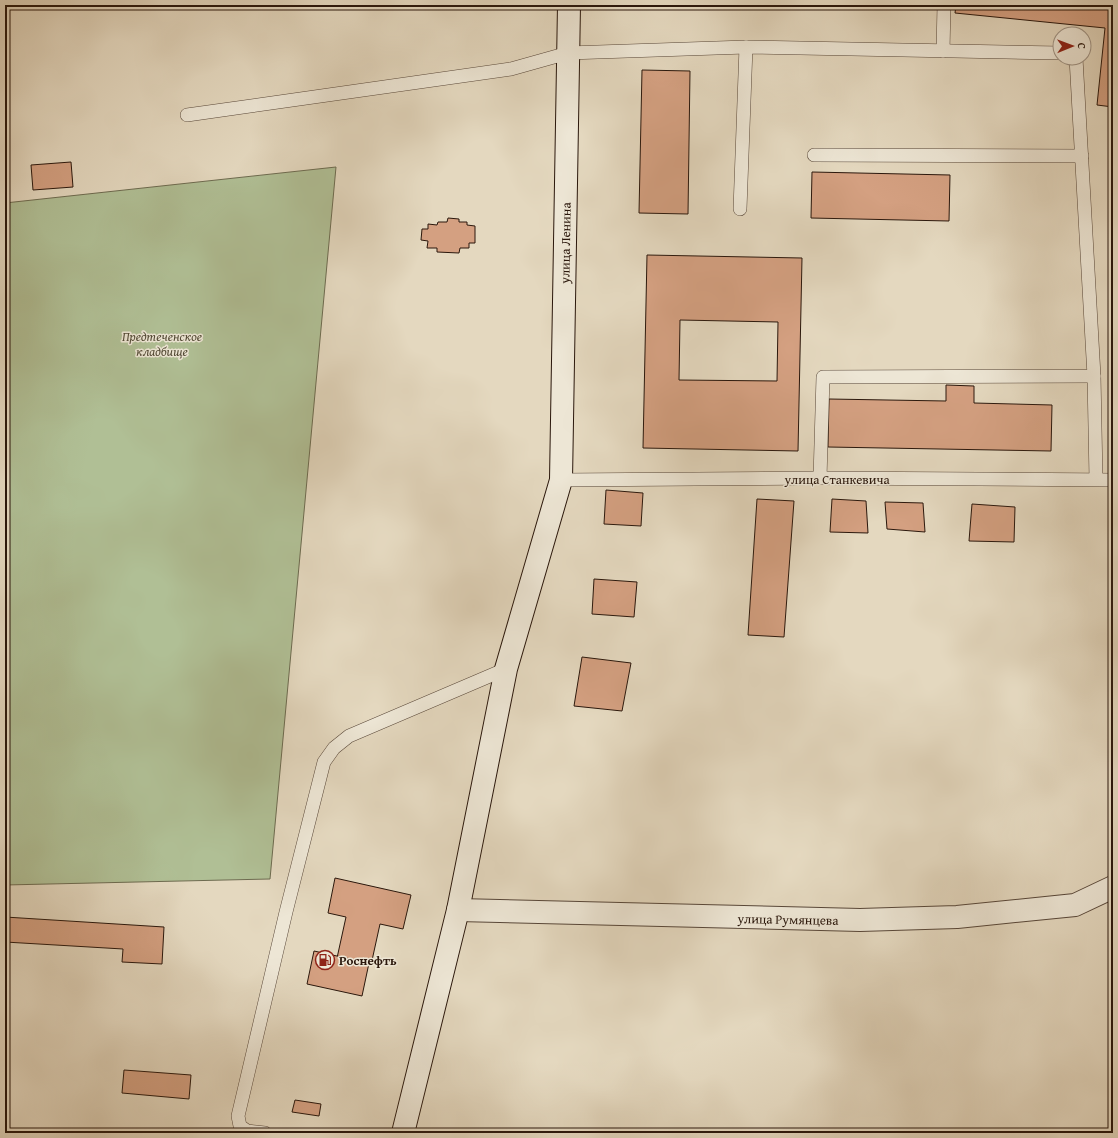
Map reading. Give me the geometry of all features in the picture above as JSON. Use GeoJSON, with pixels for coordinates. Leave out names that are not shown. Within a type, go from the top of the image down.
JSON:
{"type":"FeatureCollection","features":[{"type":"Feature","properties":{"kind":"street","name":"улица Ленина"},"geometry":{"type":"LineString","coordinates":[[404,1133],[458,910],[506,669],[561,480],[569,5]]}},
{"type":"Feature","properties":{"kind":"street","name":"улица Румянцева"},"geometry":{"type":"LineString","coordinates":[[458,910],[853,920],[957,918],[1075,905],[1113,887]]}},
{"type":"Feature","properties":{"kind":"lane"},"geometry":{"type":"LineString","coordinates":[[943,51],[944,5]]}},
{"type":"Feature","properties":{"kind":"lane"},"geometry":{"type":"LineString","coordinates":[[740,210],[746,46]]}},
{"type":"Feature","properties":{"kind":"lane"},"geometry":{"type":"LineString","coordinates":[[187,115],[511,69],[568,53],[746,46],[1052,53]]}},
{"type":"Feature","properties":{"kind":"lane"},"geometry":{"type":"LineString","coordinates":[[1076,66],[1094,376],[1096,479]]}},
{"type":"Feature","properties":{"kind":"lane"},"geometry":{"type":"LineString","coordinates":[[814,155],[1082,156]]}},
{"type":"Feature","properties":{"kind":"lane"},"geometry":{"type":"LineString","coordinates":[[820,478],[823,377],[1094,376]]}},
{"type":"Feature","properties":{"kind":"lane","name":"улица Станкевича"},"geometry":{"type":"LineString","coordinates":[[561,480],[820,478],[1113,480]]}},
{"type":"Feature","properties":{"kind":"lane"},"geometry":{"type":"LineString","coordinates":[[265,1133],[247,1131],[240,1126],[238,1116],[324,762],[334,748],[349,736],[506,669]]}},
{"type":"Feature","properties":{"kind":"green space","name":"Предтеченское кладбище"},"geometry":{"type":"Polygon","coordinates":[[[336,167],[270,879],[5,885],[5,203],[336,167]]]}},
{"type":"Feature","properties":{"kind":"building"},"geometry":{"type":"Polygon","coordinates":[[[956,5],[1113,5],[1113,107],[1097,105],[1105,28],[955,13],[956,5]]]}},
{"type":"Feature","properties":{"kind":"building"},"geometry":{"type":"Polygon","coordinates":[[[642,70],[690,71],[688,214],[639,213],[642,70]]]}},
{"type":"Feature","properties":{"kind":"building"},"geometry":{"type":"Polygon","coordinates":[[[71,162],[73,187],[33,190],[31,165],[71,162]]]}},
{"type":"Feature","properties":{"kind":"building"},"geometry":{"type":"Polygon","coordinates":[[[812,172],[950,175],[949,221],[811,218],[812,172]]]}},
{"type":"Feature","properties":{"kind":"building"},"geometry":{"type":"Polygon","coordinates":[[[448,218],[459,219],[459,222],[467,222],[467,225],[475,226],[475,243],[469,243],[469,248],[460,248],[459,253],[437,252],[437,248],[427,248],[428,241],[421,240],[422,229],[428,229],[428,224],[437,225],[438,222],[447,222],[448,218]]]}},
{"type":"Feature","properties":{"kind":"building"},"geometry":{"type":"Polygon","coordinates":[[[647,255],[802,258],[798,451],[643,448],[647,255]],[[680,320],[679,380],[777,381],[778,322],[680,320]]]}},
{"type":"Feature","properties":{"kind":"building"},"geometry":{"type":"Polygon","coordinates":[[[946,385],[974,386],[974,403],[1052,405],[1051,451],[828,447],[829,399],[946,401],[946,385]]]}},
{"type":"Feature","properties":{"kind":"building"},"geometry":{"type":"Polygon","coordinates":[[[606,490],[643,493],[641,526],[604,524],[606,490]]]}},
{"type":"Feature","properties":{"kind":"building"},"geometry":{"type":"Polygon","coordinates":[[[757,499],[794,501],[784,637],[748,635],[757,499]]]}},
{"type":"Feature","properties":{"kind":"building"},"geometry":{"type":"Polygon","coordinates":[[[832,499],[866,501],[868,533],[830,532],[832,499]]]}},
{"type":"Feature","properties":{"kind":"building"},"geometry":{"type":"Polygon","coordinates":[[[885,502],[923,503],[925,532],[887,529],[885,502]]]}},
{"type":"Feature","properties":{"kind":"building"},"geometry":{"type":"Polygon","coordinates":[[[972,504],[1015,507],[1014,542],[969,541],[972,504]]]}},
{"type":"Feature","properties":{"kind":"building"},"geometry":{"type":"Polygon","coordinates":[[[594,579],[637,582],[634,617],[592,614],[594,579]]]}},
{"type":"Feature","properties":{"kind":"building"},"geometry":{"type":"Polygon","coordinates":[[[582,657],[631,663],[622,711],[574,706],[582,657]]]}},
{"type":"Feature","properties":{"kind":"building"},"geometry":{"type":"Polygon","coordinates":[[[335,878],[411,895],[403,929],[380,924],[371,965],[337,958],[346,917],[328,913],[335,878]]]}},
{"type":"Feature","properties":{"kind":"building"},"geometry":{"type":"Polygon","coordinates":[[[5,917],[164,927],[162,964],[122,962],[123,949],[5,942],[5,917]]]}},
{"type":"Feature","properties":{"kind":"building"},"geometry":{"type":"Polygon","coordinates":[[[314,951],[369,963],[362,996],[307,984],[314,951]]]}},
{"type":"Feature","properties":{"kind":"building"},"geometry":{"type":"Polygon","coordinates":[[[124,1070],[191,1075],[189,1099],[122,1093],[124,1070]]]}},
{"type":"Feature","properties":{"kind":"building"},"geometry":{"type":"Polygon","coordinates":[[[295,1100],[321,1104],[319,1116],[292,1112],[295,1100]]]}},
{"type":"Feature","properties":{"kind":"place","name":"Роснефть"},"geometry":{"type":"Point","coordinates":[325,960]}}]}
